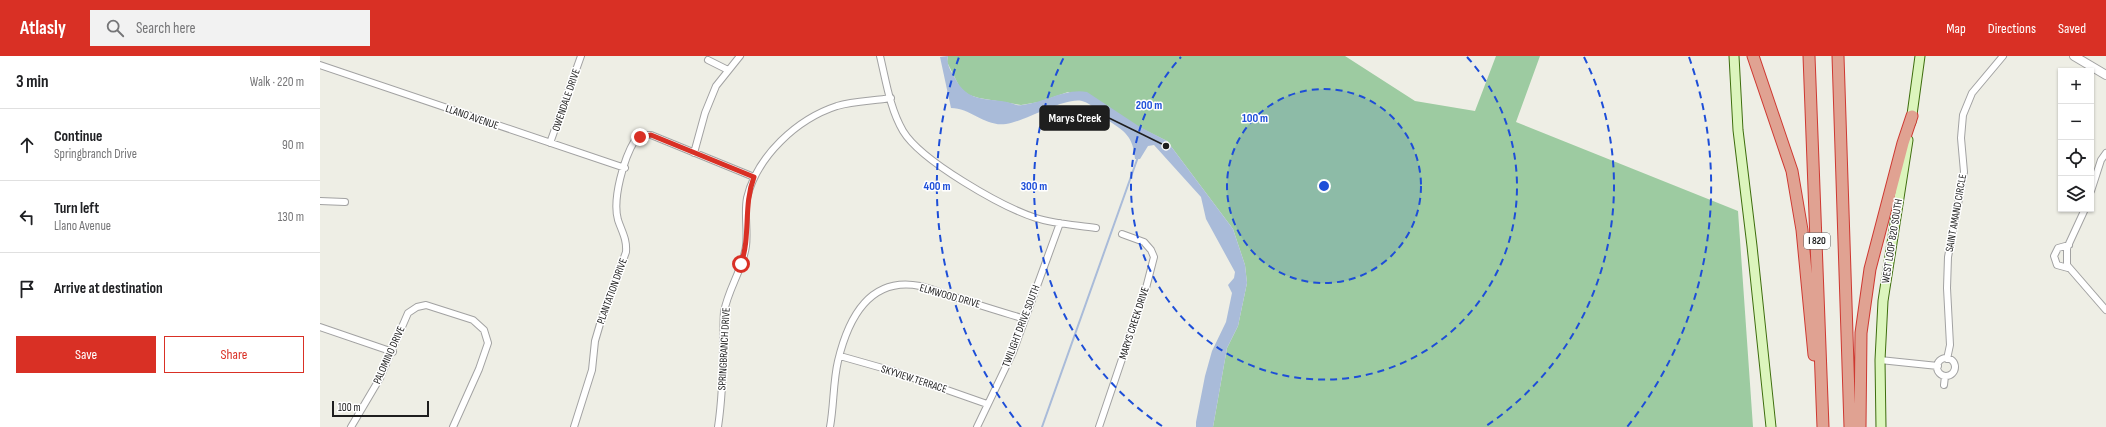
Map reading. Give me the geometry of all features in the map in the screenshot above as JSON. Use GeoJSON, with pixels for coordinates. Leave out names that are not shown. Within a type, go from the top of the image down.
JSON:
{"type":"FeatureCollection","features":[{"type":"Feature","properties":{"kind":"highway"},"geometry":{"type":"LineString","coordinates":[[1753,56],[1792,171],[1802,230],[1815,362],[1822,382]]}},
{"type":"Feature","properties":{"kind":"highway","name":"I 820"},"geometry":{"type":"LineString","coordinates":[[1810,56],[1823,427]]}},
{"type":"Feature","properties":{"kind":"highway","name":"I 820"},"geometry":{"type":"LineString","coordinates":[[1838,56],[1850,427]]}},
{"type":"Feature","properties":{"kind":"highway"},"geometry":{"type":"LineString","coordinates":[[1860,427],[1861,333],[1870,269],[1903,143],[1912,116]]}},
{"type":"Feature","properties":{"kind":"main road"},"geometry":{"type":"LineString","coordinates":[[1734,56],[1738,130],[1771,427]]}},
{"type":"Feature","properties":{"kind":"main road","name":"WEST LOOP 820 SOUTH"},"geometry":{"type":"LineString","coordinates":[[1881,427],[1880,360],[1883,302],[1920,56]]}},
{"type":"Feature","properties":{"kind":"street","name":"OWENDALE DRIVE"},"geometry":{"type":"LineString","coordinates":[[550,143],[581,56]]}},
{"type":"Feature","properties":{"kind":"street"},"geometry":{"type":"LineString","coordinates":[[740,56],[716,86],[710,98],[694,153],[754,177]]}},
{"type":"Feature","properties":{"kind":"street"},"geometry":{"type":"LineString","coordinates":[[880,56],[896,118],[903,132],[912,144],[930,160],[1005,205],[1038,218],[1096,228]]}},
{"type":"Feature","properties":{"kind":"street","name":"SAINT AMAND CIRCLE"},"geometry":{"type":"LineString","coordinates":[[1947,359],[1950,345],[1947,288],[1948,264],[1964,172],[1961,138],[1962,116],[1972,93],[2003,56]]}},
{"type":"Feature","properties":{"kind":"street"},"geometry":{"type":"LineString","coordinates":[[2074,56],[2106,76]]}},
{"type":"Feature","properties":{"kind":"street"},"geometry":{"type":"LineString","coordinates":[[708,60],[728,70]]}},
{"type":"Feature","properties":{"kind":"street","name":"LLANO AVENUE"},"geometry":{"type":"LineString","coordinates":[[320,65],[625,168]]}},
{"type":"Feature","properties":{"kind":"street","name":"SPRINGBRANCH DRIVE"},"geometry":{"type":"LineString","coordinates":[[718,427],[722,392],[724,312],[730,287],[745,252],[747,200],[754,177],[773,149],[783,139],[816,115],[836,107],[855,102],[891,98]]}},
{"type":"Feature","properties":{"kind":"street","name":"PLANTATION DRIVE"},"geometry":{"type":"LineString","coordinates":[[574,427],[592,370],[595,341],[626,252],[627,243],[618,220],[615,205],[617,192],[632,146],[635,140],[640,137],[651,135],[694,153]]}},
{"type":"Feature","properties":{"kind":"street"},"geometry":{"type":"LineString","coordinates":[[2094,183],[2106,153]]}},
{"type":"Feature","properties":{"kind":"street"},"geometry":{"type":"LineString","coordinates":[[320,201],[345,202]]}},
{"type":"Feature","properties":{"kind":"street"},"geometry":{"type":"LineString","coordinates":[[2084,212],[2069,245],[2066,258],[2068,268],[2106,310]]}},
{"type":"Feature","properties":{"kind":"street","name":"TWILIGHT DRIVE SOUTH"},"geometry":{"type":"LineString","coordinates":[[977,427],[1013,352],[1060,222]]}},
{"type":"Feature","properties":{"kind":"street","name":"MARYS CREEK DRIVE"},"geometry":{"type":"LineString","coordinates":[[1099,427],[1146,288],[1154,257],[1151,250],[1144,242],[1122,234]]}},
{"type":"Feature","properties":{"kind":"street"},"geometry":{"type":"LineString","coordinates":[[2068,268],[2057,265],[2054,256],[2058,248],[2069,245]]}},
{"type":"Feature","properties":{"kind":"street","name":"ELMWOOD DRIVE"},"geometry":{"type":"LineString","coordinates":[[830,427],[840,356],[854,316],[860,307],[870,298],[889,288],[897,286],[920,286],[1025,319]]}},
{"type":"Feature","properties":{"kind":"street","name":"PALOMINO DRIVE"},"geometry":{"type":"LineString","coordinates":[[351,427],[380,378],[393,352],[408,313],[417,307],[426,306],[473,320],[484,330],[488,343],[470,391],[453,427]]}},
{"type":"Feature","properties":{"kind":"street"},"geometry":{"type":"LineString","coordinates":[[320,327],[393,352]]}},
{"type":"Feature","properties":{"kind":"street","name":"SKYVIEW TERRACE"},"geometry":{"type":"LineString","coordinates":[[840,356],[893,371],[987,404]]}},
{"type":"Feature","properties":{"kind":"street"},"geometry":{"type":"LineString","coordinates":[[1947,359],[1953,362],[1955,369],[1952,374],[1945,376],[1939,373],[1938,366],[1941,360],[1947,359]]}},
{"type":"Feature","properties":{"kind":"street"},"geometry":{"type":"LineString","coordinates":[[1880,360],[1938,366]]}},
{"type":"Feature","properties":{"kind":"street"},"geometry":{"type":"LineString","coordinates":[[1944,385],[1945,376]]}},
{"type":"Feature","properties":{"kind":"green space"},"geometry":{"type":"Polygon","coordinates":[[[948,56],[1345,56],[1415,101],[1475,111],[1496,56],[1540,56],[1516,122],[1738,211],[1753,427],[1213,427],[1227,348],[1238,326],[1247,283],[1245,265],[1233,229],[1167,141],[1068,92],[1039,102],[1021,105],[969,95],[960,88],[947,62],[948,56]]]}},
{"type":"Feature","properties":{"kind":"water"},"geometry":{"type":"Polygon","coordinates":[[[948,56],[949,67],[960,86],[965,91],[977,98],[1020,105],[1039,102],[1070,92],[1087,92],[1140,127],[1167,141],[1233,229],[1245,265],[1247,283],[1238,326],[1227,348],[1213,427],[1196,427],[1196,422],[1205,376],[1212,351],[1226,322],[1232,293],[1228,285],[1234,278],[1235,272],[1206,219],[1201,197],[1154,145],[1148,146],[1140,159],[1135,159],[1132,145],[1128,136],[1086,102],[1065,102],[1024,119],[1006,124],[991,123],[965,111],[951,108],[940,57],[948,56]]]}},
{"type":"Feature","properties":{"kind":"waterway"},"geometry":{"type":"LineString","coordinates":[[1042,427],[1138,157]]}},
{"type":"Feature","properties":{"kind":"place","name":"Marys Creek"},"geometry":{"type":"Point","coordinates":[1166,146]}},
{"type":"Feature","properties":{"kind":"route"},"geometry":{"type":"LineString","coordinates":[[640,137],[651,135],[754,177],[747,200],[746,246],[741,264]]}}]}
